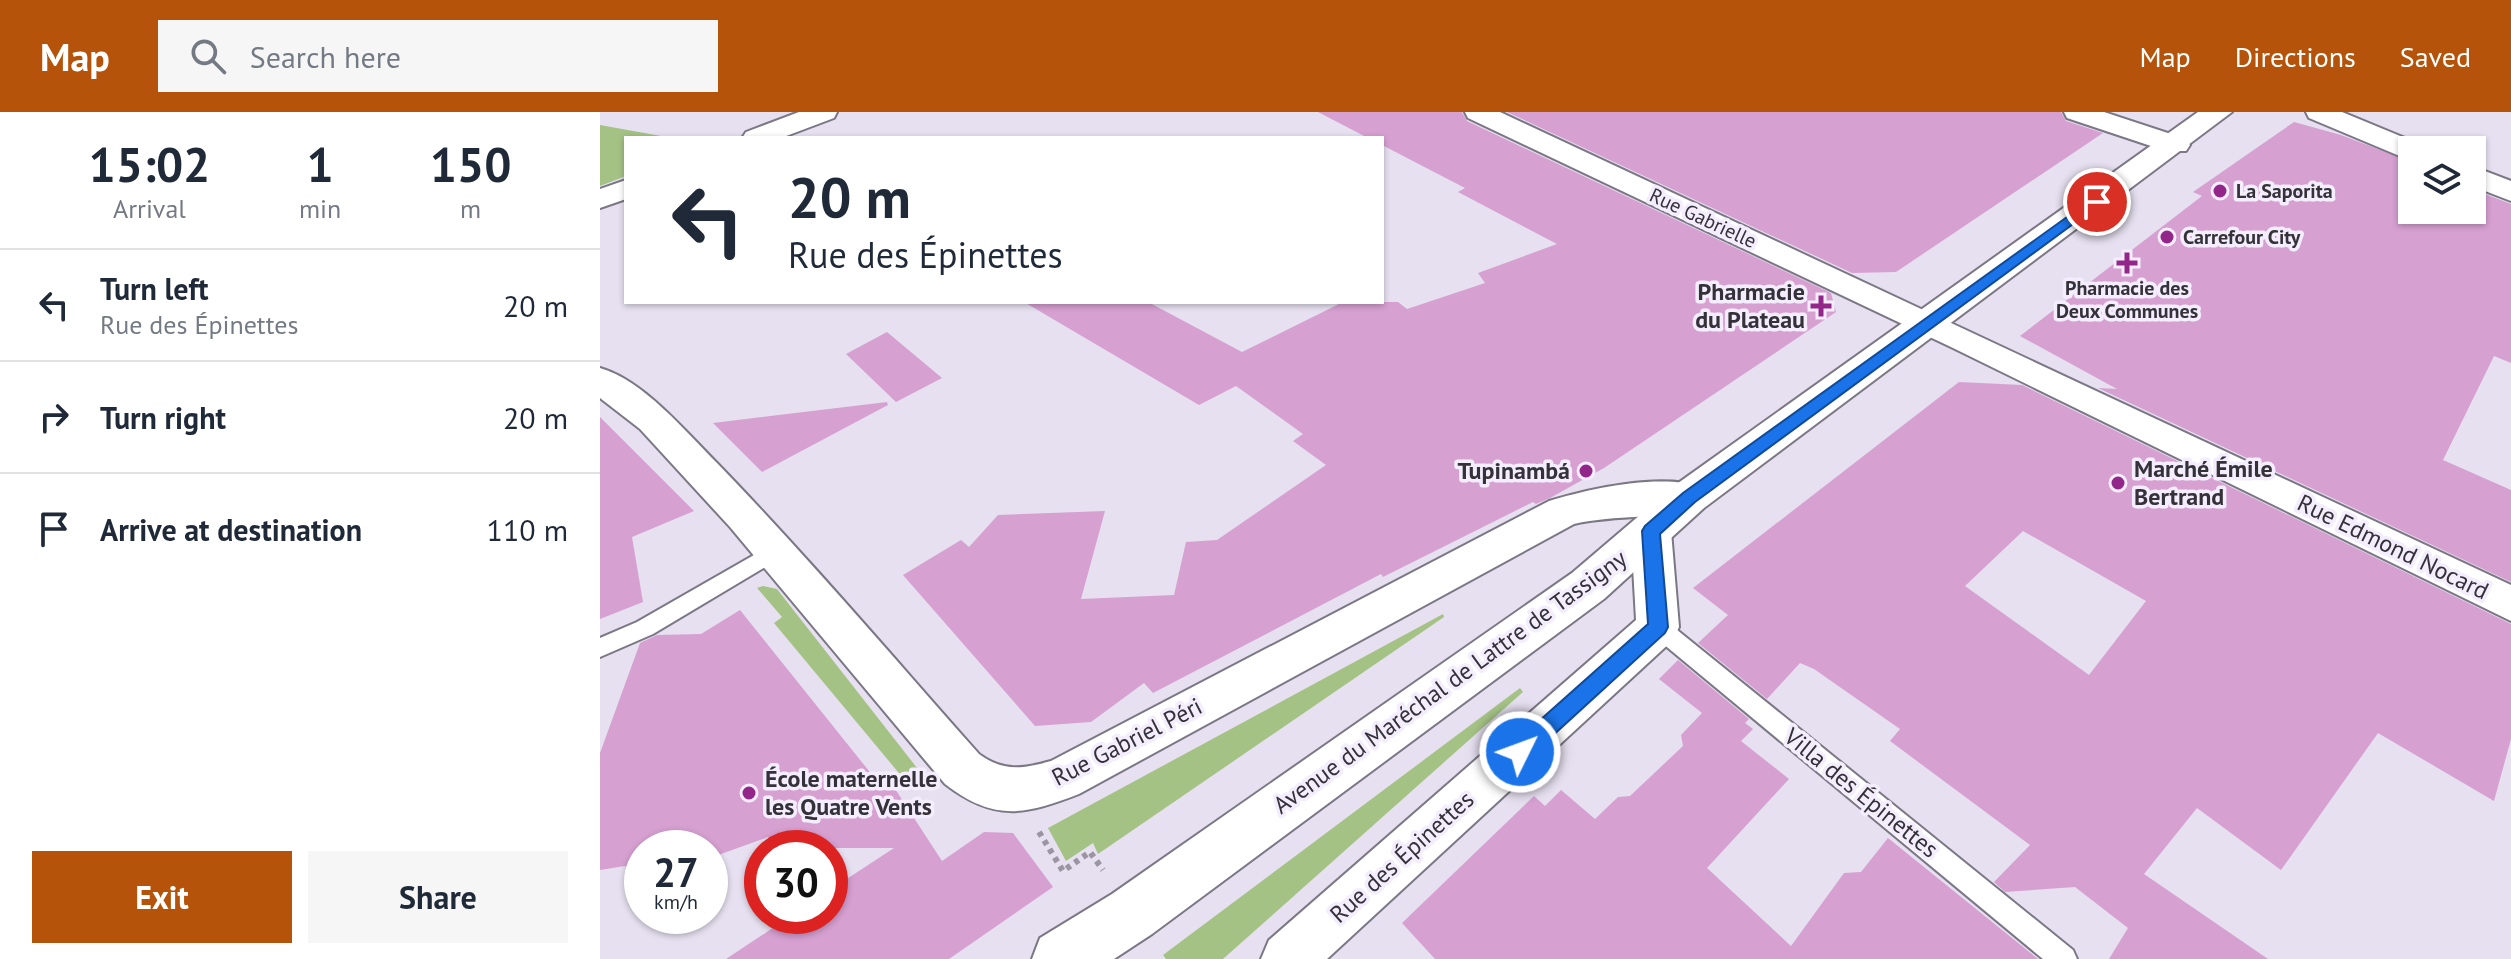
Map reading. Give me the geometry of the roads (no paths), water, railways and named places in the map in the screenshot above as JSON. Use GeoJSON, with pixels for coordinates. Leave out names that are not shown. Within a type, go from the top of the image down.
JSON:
{"type":"FeatureCollection","features":[{"type":"Feature","properties":{"kind":"main road","name":"Avenue du Maréchal de Lattre de Tassigny"},"geometry":{"type":"LineString","coordinates":[[1061,959],[1132,914],[1588,586],[1689,497],[2176,145],[2217,112]]}},
{"type":"Feature","properties":{"kind":"street"},"geometry":{"type":"LineString","coordinates":[[761,136],[824,112]]}},
{"type":"Feature","properties":{"kind":"street","name":"Rue Gabrielle"},"geometry":{"type":"LineString","coordinates":[[1478,112],[1929,323]]}},
{"type":"Feature","properties":{"kind":"street"},"geometry":{"type":"LineString","coordinates":[[2077,112],[2176,145]]}},
{"type":"Feature","properties":{"kind":"street"},"geometry":{"type":"LineString","coordinates":[[2319,112],[2398,145]]}},
{"type":"Feature","properties":{"kind":"street"},"geometry":{"type":"LineString","coordinates":[[2486,181],[2511,192]]}},
{"type":"Feature","properties":{"kind":"street"},"geometry":{"type":"LineString","coordinates":[[600,199],[624,190]]}},
{"type":"Feature","properties":{"kind":"street","name":"Rue Edmond Nocard"},"geometry":{"type":"LineString","coordinates":[[1929,323],[2511,604]]}},
{"type":"Feature","properties":{"kind":"street","name":"Rue Gabriel Péri"},"geometry":{"type":"LineString","coordinates":[[600,380],[653,420],[775,551],[962,769],[979,784],[1003,793],[1062,779],[1563,512],[1608,501],[1689,497]]}},
{"type":"Feature","properties":{"kind":"street"},"geometry":{"type":"LineString","coordinates":[[1651,531],[1658,627]]}},
{"type":"Feature","properties":{"kind":"street","name":"Rue des Épinettes"},"geometry":{"type":"LineString","coordinates":[[1288,959],[1658,627]]}},
{"type":"Feature","properties":{"kind":"lane"},"geometry":{"type":"LineString","coordinates":[[600,648],[645,628],[775,551]]}},
{"type":"Feature","properties":{"kind":"lane","name":"Villa des Épinettes"},"geometry":{"type":"LineString","coordinates":[[1658,627],[2064,959]]}},
{"type":"Feature","properties":{"kind":"place","name":"La Saporita"},"geometry":{"type":"Point","coordinates":[2220,191]}},
{"type":"Feature","properties":{"kind":"place","name":"Carrefour City"},"geometry":{"type":"Point","coordinates":[2167,237]}},
{"type":"Feature","properties":{"kind":"place","name":"Pharmacie des Deux Communes"},"geometry":{"type":"Point","coordinates":[2127,263]}},
{"type":"Feature","properties":{"kind":"place","name":"Pharmacie du Plateau"},"geometry":{"type":"Point","coordinates":[1821,306]}},
{"type":"Feature","properties":{"kind":"place","name":"Tupinambá"},"geometry":{"type":"Point","coordinates":[1586,471]}},
{"type":"Feature","properties":{"kind":"place","name":"Marché Émile Bertrand"},"geometry":{"type":"Point","coordinates":[2118,483]}},
{"type":"Feature","properties":{"kind":"place","name":"École maternelle les Quatre Vents"},"geometry":{"type":"Point","coordinates":[749,793]}}]}
